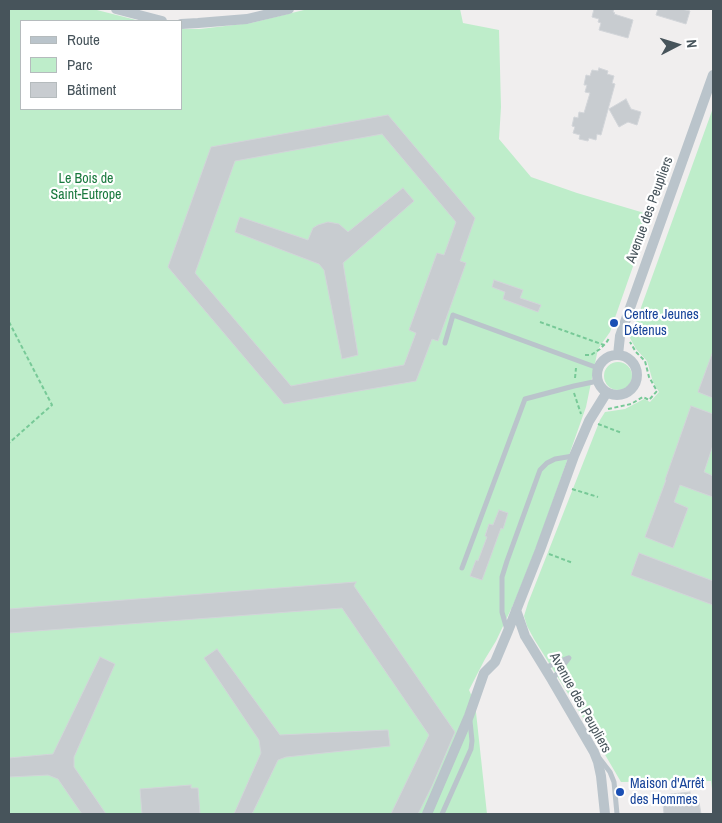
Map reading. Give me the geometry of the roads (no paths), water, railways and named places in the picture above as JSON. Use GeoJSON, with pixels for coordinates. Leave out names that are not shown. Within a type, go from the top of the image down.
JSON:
{"type":"FeatureCollection","features":[{"type":"Feature","properties":{"kind":"street"},"geometry":{"type":"LineString","coordinates":[[116,9],[158,20]]}},
{"type":"Feature","properties":{"kind":"street"},"geometry":{"type":"LineString","coordinates":[[182,24],[247,19],[289,9]]}},
{"type":"Feature","properties":{"kind":"street","name":"Avenue des Peupliers"},"geometry":{"type":"LineString","coordinates":[[618,355],[620,336],[713,75]]}},
{"type":"Feature","properties":{"kind":"street"},"geometry":{"type":"LineString","coordinates":[[618,355],[624,356],[634,364],[637,376],[632,388],[620,395],[607,392],[598,382],[597,375],[601,362],[606,358],[618,355]]}},
{"type":"Feature","properties":{"kind":"street"},"geometry":{"type":"LineString","coordinates":[[427,814],[469,716],[484,674],[495,662],[508,631],[574,456],[589,421],[607,392]]}},
{"type":"Feature","properties":{"kind":"street","name":"Avenue des Peupliers"},"geometry":{"type":"LineString","coordinates":[[516,610],[525,636],[594,752],[601,776],[605,814]]}},
{"type":"Feature","properties":{"kind":"lane"},"geometry":{"type":"LineString","coordinates":[[445,343],[453,315],[598,368]]}},
{"type":"Feature","properties":{"kind":"lane"},"geometry":{"type":"LineString","coordinates":[[462,568],[525,399],[574,386],[598,382]]}},
{"type":"Feature","properties":{"kind":"lane"},"geometry":{"type":"LineString","coordinates":[[508,631],[502,612],[502,578],[506,561],[540,470],[555,459],[574,456]]}},
{"type":"Feature","properties":{"kind":"lane"},"geometry":{"type":"LineString","coordinates":[[544,668],[569,658],[552,680]]}},
{"type":"Feature","properties":{"kind":"lane"},"geometry":{"type":"LineString","coordinates":[[442,814],[471,749],[472,740],[469,716]]}},
{"type":"Feature","properties":{"kind":"lane"},"geometry":{"type":"LineString","coordinates":[[594,752],[610,772],[614,782],[617,814]]}},
{"type":"Feature","properties":{"kind":"place","name":"Centre Jeunes Détenus"},"geometry":{"type":"Point","coordinates":[614,323]}},
{"type":"Feature","properties":{"kind":"place","name":"Maison d'Arrêt des Hommes"},"geometry":{"type":"Point","coordinates":[620,792]}},
{"type":"Feature","properties":{"kind":"park label","name":"Le Bois de Saint-Eutrope"},"geometry":{"type":"Point","coordinates":[86,187]}}]}
